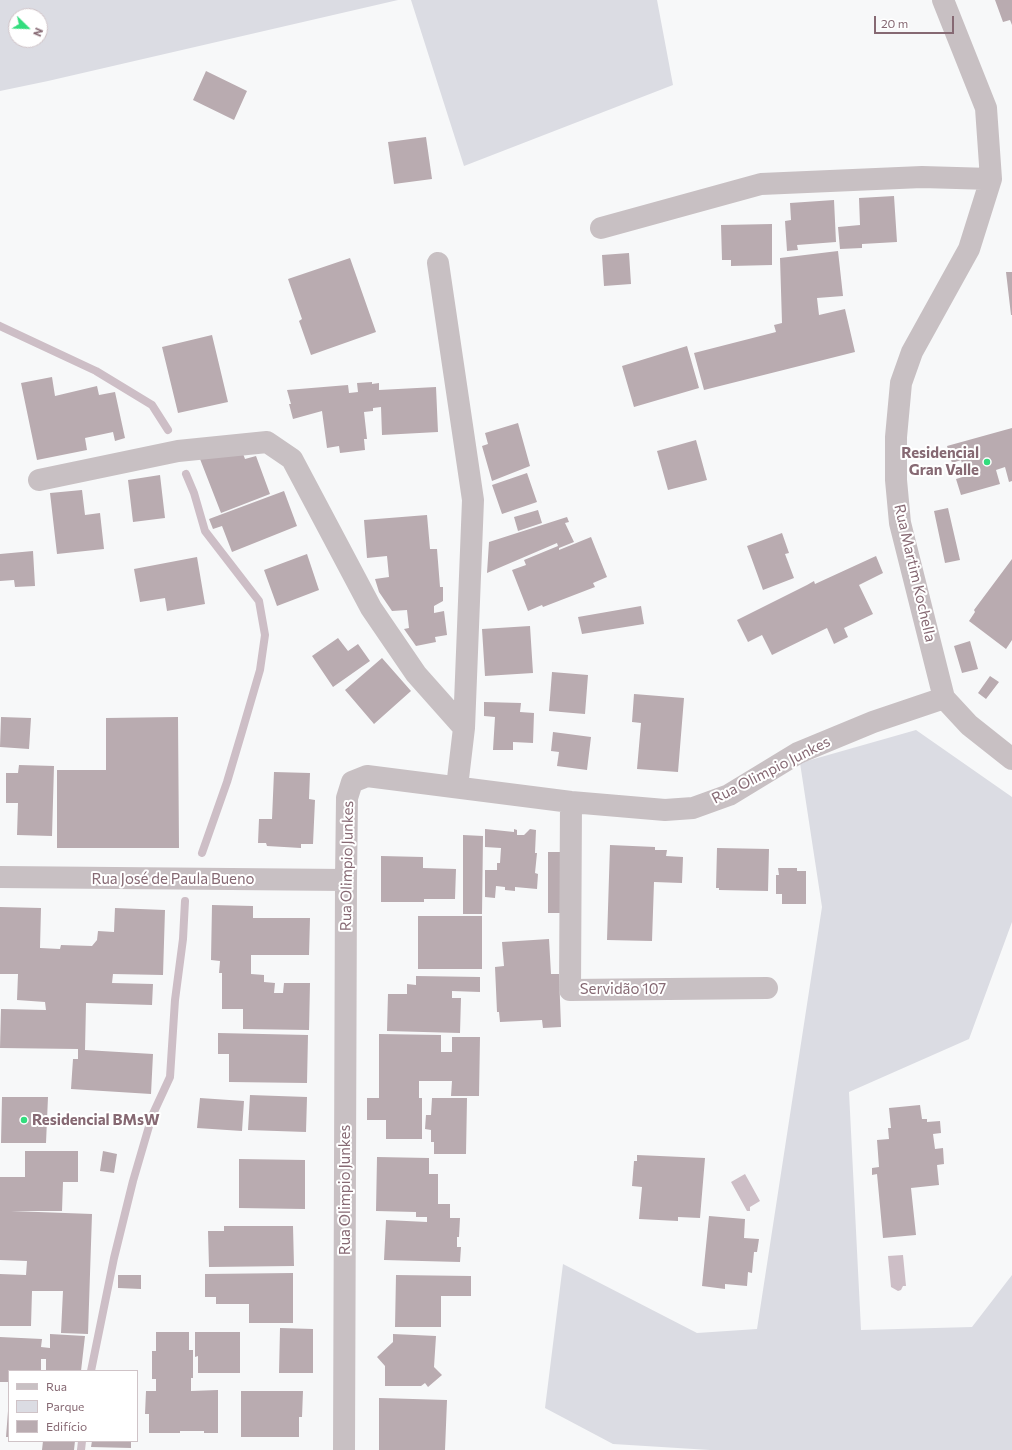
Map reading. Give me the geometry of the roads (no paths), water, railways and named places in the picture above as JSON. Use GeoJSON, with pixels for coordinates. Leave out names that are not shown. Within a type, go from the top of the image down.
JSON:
{"type":"FeatureCollection","features":[{"type":"Feature","properties":{"kind":"street","name":"Rua Martim Kochella"},"geometry":{"type":"LineString","coordinates":[[943,0],[986,108],[991,179],[969,249],[912,352],[901,383],[896,429],[896,480],[900,523],[944,698],[969,725],[1012,759]]}},
{"type":"Feature","properties":{"kind":"street"},"geometry":{"type":"LineString","coordinates":[[601,228],[761,184],[922,178],[991,179]]}},
{"type":"Feature","properties":{"kind":"street"},"geometry":{"type":"LineString","coordinates":[[438,263],[473,500],[464,728],[457,787]]}},
{"type":"Feature","properties":{"kind":"street"},"geometry":{"type":"LineString","coordinates":[[39,480],[178,451],[267,442],[292,460],[371,608],[416,674],[464,728]]}},
{"type":"Feature","properties":{"kind":"street","name":"Rua Olimpio Junkes"},"geometry":{"type":"LineString","coordinates":[[344,1450],[346,880],[347,798],[352,782],[367,776],[571,802],[665,810],[693,808],[729,795],[798,753],[873,722],[944,698]]}},
{"type":"Feature","properties":{"kind":"street","name":"Servidão 107"},"geometry":{"type":"LineString","coordinates":[[571,802],[570,990],[767,988]]}},
{"type":"Feature","properties":{"kind":"street","name":"Rua José de Paula Bueno"},"geometry":{"type":"LineString","coordinates":[[0,877],[346,880]]}},
{"type":"Feature","properties":{"kind":"waterway"},"geometry":{"type":"LineString","coordinates":[[0,326],[96,371],[152,405],[168,430]]}},
{"type":"Feature","properties":{"kind":"waterway"},"geometry":{"type":"LineString","coordinates":[[186,474],[194,493],[205,531],[259,601],[265,635],[260,670],[227,782],[202,853]]}},
{"type":"Feature","properties":{"kind":"waterway"},"geometry":{"type":"LineString","coordinates":[[91,1370],[114,1258],[133,1181],[152,1116],[170,1077],[175,1000],[183,939],[185,901]]}},
{"type":"Feature","properties":{"kind":"waterway"},"geometry":{"type":"LineString","coordinates":[[81,1450],[82,1442]]}},
{"type":"Feature","properties":{"kind":"place","name":"Residencial Gran Valle"},"geometry":{"type":"Point","coordinates":[987,462]}},
{"type":"Feature","properties":{"kind":"place","name":"Residencial BMsW"},"geometry":{"type":"Point","coordinates":[24,1120]}}]}
